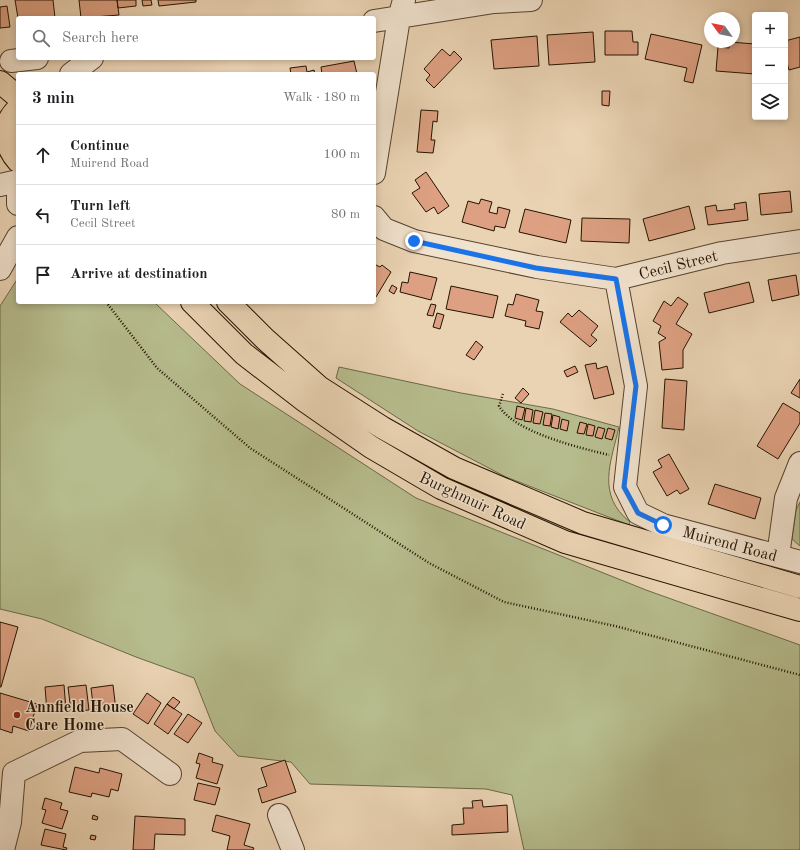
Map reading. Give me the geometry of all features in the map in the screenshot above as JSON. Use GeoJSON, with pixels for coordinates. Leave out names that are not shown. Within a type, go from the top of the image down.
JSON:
{"type":"FeatureCollection","features":[{"type":"Feature","properties":{"kind":"main road"},"geometry":{"type":"LineString","coordinates":[[0,82],[16,95]]}},
{"type":"Feature","properties":{"kind":"main road"},"geometry":{"type":"LineString","coordinates":[[9,115],[7,142],[11,153],[16,159]]}},
{"type":"Feature","properties":{"kind":"main road","name":"Burghmuir Road"},"geometry":{"type":"LineString","coordinates":[[194,304],[244,354],[305,401],[371,447],[441,488],[565,542],[800,610]]}},
{"type":"Feature","properties":{"kind":"main road","name":"Burghmuir Road"},"geometry":{"type":"LineString","coordinates":[[230,304],[265,339],[319,387],[383,428],[454,468],[584,524],[800,587]]}},
{"type":"Feature","properties":{"kind":"street"},"geometry":{"type":"LineString","coordinates":[[376,20],[402,9],[531,0]]}},
{"type":"Feature","properties":{"kind":"street"},"geometry":{"type":"LineString","coordinates":[[376,161],[402,9]]}},
{"type":"Feature","properties":{"kind":"street"},"geometry":{"type":"LineString","coordinates":[[11,61],[20,60]]}},
{"type":"Feature","properties":{"kind":"street"},"geometry":{"type":"LineString","coordinates":[[0,185],[16,181]]}},
{"type":"Feature","properties":{"kind":"street","name":"Cecil Street"},"geometry":{"type":"LineString","coordinates":[[376,220],[384,228],[414,241],[536,268],[616,279],[722,253],[800,241]]}},
{"type":"Feature","properties":{"kind":"street"},"geometry":{"type":"LineString","coordinates":[[0,269],[16,241]]}},
{"type":"Feature","properties":{"kind":"street","name":"Muirend Road"},"geometry":{"type":"LineString","coordinates":[[616,279],[636,386],[624,487],[638,513],[663,525],[800,562]]}},
{"type":"Feature","properties":{"kind":"street"},"geometry":{"type":"LineString","coordinates":[[778,556],[786,498],[800,463]]}},
{"type":"Feature","properties":{"kind":"street"},"geometry":{"type":"LineString","coordinates":[[3,850],[10,822],[7,769],[80,741],[122,739],[170,774]]}},
{"type":"Feature","properties":{"kind":"street"},"geometry":{"type":"LineString","coordinates":[[278,814],[293,850]]}},
{"type":"Feature","properties":{"kind":"path"},"geometry":{"type":"LineString","coordinates":[[108,304],[157,368],[250,448],[429,563],[504,602],[615,626],[800,675]]}},
{"type":"Feature","properties":{"kind":"path"},"geometry":{"type":"LineString","coordinates":[[503,394],[499,406],[504,415],[516,424],[583,448],[627,459]]}},
{"type":"Feature","properties":{"kind":"green space"},"geometry":{"type":"Polygon","coordinates":[[[16,281],[16,304],[156,304],[240,384],[416,498],[646,590],[800,645],[800,850],[524,850],[512,795],[486,789],[310,784],[291,762],[238,756],[215,731],[194,678],[136,657],[42,619],[0,609],[0,306],[16,281]]]}},
{"type":"Feature","properties":{"kind":"green space"},"geometry":{"type":"Polygon","coordinates":[[[339,367],[461,393],[553,409],[619,427],[610,465],[609,489],[619,512],[630,522],[629,525],[506,477],[418,431],[336,378],[339,367]]]}},
{"type":"Feature","properties":{"kind":"green space"},"geometry":{"type":"Polygon","coordinates":[[[800,502],[800,546],[792,539],[796,510],[800,502]]]}},
{"type":"Feature","properties":{"kind":"building"},"geometry":{"type":"Polygon","coordinates":[[[15,0],[53,0],[55,16],[18,16],[15,0]]]}},
{"type":"Feature","properties":{"kind":"building"},"geometry":{"type":"Polygon","coordinates":[[[79,0],[117,0],[119,15],[81,16],[79,0]]]}},
{"type":"Feature","properties":{"kind":"building"},"geometry":{"type":"Polygon","coordinates":[[[117,0],[136,0],[136,6],[118,8],[117,0]]]}},
{"type":"Feature","properties":{"kind":"building"},"geometry":{"type":"Polygon","coordinates":[[[142,0],[151,0],[152,5],[143,6],[142,0]]]}},
{"type":"Feature","properties":{"kind":"building"},"geometry":{"type":"Polygon","coordinates":[[[158,0],[196,0],[196,2],[159,6],[158,0]]]}},
{"type":"Feature","properties":{"kind":"building"},"geometry":{"type":"Polygon","coordinates":[[[7,6],[10,27],[0,28],[0,7],[7,6]]]}},
{"type":"Feature","properties":{"kind":"building"},"geometry":{"type":"Polygon","coordinates":[[[605,31],[632,31],[633,42],[638,42],[638,55],[605,55],[605,31]]]}},
{"type":"Feature","properties":{"kind":"building"},"geometry":{"type":"Polygon","coordinates":[[[593,32],[595,62],[549,65],[547,35],[593,32]]]}},
{"type":"Feature","properties":{"kind":"building"},"geometry":{"type":"Polygon","coordinates":[[[651,34],[702,45],[693,83],[684,81],[687,68],[645,59],[651,34]]]}},
{"type":"Feature","properties":{"kind":"building"},"geometry":{"type":"Polygon","coordinates":[[[537,36],[539,66],[494,69],[491,40],[537,36]]]}},
{"type":"Feature","properties":{"kind":"building"},"geometry":{"type":"Polygon","coordinates":[[[800,37],[800,67],[789,70],[788,66],[788,40],[800,37]]]}},
{"type":"Feature","properties":{"kind":"building"},"geometry":{"type":"Polygon","coordinates":[[[740,43],[752,44],[752,74],[716,71],[718,48],[740,48],[740,43]]]}},
{"type":"Feature","properties":{"kind":"building"},"geometry":{"type":"Polygon","coordinates":[[[442,49],[450,56],[454,51],[462,59],[434,88],[426,80],[430,75],[424,69],[442,49]]]}},
{"type":"Feature","properties":{"kind":"building"},"geometry":{"type":"Polygon","coordinates":[[[354,61],[357,72],[322,72],[321,67],[354,61]]]}},
{"type":"Feature","properties":{"kind":"building"},"geometry":{"type":"Polygon","coordinates":[[[306,66],[307,72],[291,72],[290,68],[306,66]]]}},
{"type":"Feature","properties":{"kind":"building"},"geometry":{"type":"Polygon","coordinates":[[[602,91],[610,91],[609,106],[602,105],[602,91]]]}},
{"type":"Feature","properties":{"kind":"building"},"geometry":{"type":"Polygon","coordinates":[[[421,110],[438,111],[437,122],[433,121],[431,140],[435,140],[433,153],[417,152],[421,110]]]}},
{"type":"Feature","properties":{"kind":"building"},"geometry":{"type":"Polygon","coordinates":[[[426,172],[449,206],[438,214],[434,207],[426,212],[412,193],[420,188],[415,180],[426,172]]]}},
{"type":"Feature","properties":{"kind":"building"},"geometry":{"type":"Polygon","coordinates":[[[790,191],[792,212],[761,215],[759,194],[790,191]]]}},
{"type":"Feature","properties":{"kind":"building"},"geometry":{"type":"Polygon","coordinates":[[[481,199],[492,202],[489,212],[497,214],[498,207],[510,210],[505,228],[495,226],[494,231],[462,222],[468,201],[479,204],[481,199]]]}},
{"type":"Feature","properties":{"kind":"building"},"geometry":{"type":"Polygon","coordinates":[[[746,202],[748,220],[708,225],[705,207],[716,205],[717,211],[735,209],[734,204],[746,202]]]}},
{"type":"Feature","properties":{"kind":"building"},"geometry":{"type":"Polygon","coordinates":[[[689,206],[695,229],[649,241],[643,219],[689,206]]]}},
{"type":"Feature","properties":{"kind":"building"},"geometry":{"type":"Polygon","coordinates":[[[525,209],[571,220],[566,243],[519,232],[525,209]]]}},
{"type":"Feature","properties":{"kind":"building"},"geometry":{"type":"Polygon","coordinates":[[[582,218],[630,219],[629,243],[581,241],[582,218]]]}},
{"type":"Feature","properties":{"kind":"building"},"geometry":{"type":"Polygon","coordinates":[[[376,265],[380,267],[382,265],[391,272],[376,297],[376,265]]]}},
{"type":"Feature","properties":{"kind":"building"},"geometry":{"type":"Polygon","coordinates":[[[410,272],[437,278],[431,300],[400,292],[402,282],[408,283],[410,272]]]}},
{"type":"Feature","properties":{"kind":"building"},"geometry":{"type":"Polygon","coordinates":[[[796,275],[799,295],[772,301],[768,280],[796,275]]]}},
{"type":"Feature","properties":{"kind":"building"},"geometry":{"type":"Polygon","coordinates":[[[749,282],[754,302],[709,313],[704,293],[749,282]]]}},
{"type":"Feature","properties":{"kind":"building"},"geometry":{"type":"Polygon","coordinates":[[[392,285],[397,288],[394,294],[389,291],[392,285]]]}},
{"type":"Feature","properties":{"kind":"building"},"geometry":{"type":"Polygon","coordinates":[[[451,286],[498,296],[493,318],[446,309],[451,286]]]}},
{"type":"Feature","properties":{"kind":"building"},"geometry":{"type":"Polygon","coordinates":[[[516,294],[539,300],[536,311],[543,312],[539,329],[525,326],[526,321],[505,316],[508,304],[513,305],[516,294]]]}},
{"type":"Feature","properties":{"kind":"building"},"geometry":{"type":"Polygon","coordinates":[[[678,297],[688,304],[676,324],[692,334],[683,350],[683,368],[662,370],[659,342],[666,338],[658,333],[661,326],[653,321],[664,301],[671,306],[678,297]]]}},
{"type":"Feature","properties":{"kind":"building"},"geometry":{"type":"Polygon","coordinates":[[[431,304],[436,305],[433,316],[427,315],[431,304]]]}},
{"type":"Feature","properties":{"kind":"building"},"geometry":{"type":"Polygon","coordinates":[[[579,310],[598,326],[591,335],[597,340],[590,347],[560,322],[568,313],[572,317],[579,310]]]}},
{"type":"Feature","properties":{"kind":"building"},"geometry":{"type":"Polygon","coordinates":[[[437,313],[444,315],[440,329],[433,327],[437,313]]]}},
{"type":"Feature","properties":{"kind":"building"},"geometry":{"type":"Polygon","coordinates":[[[476,341],[483,347],[474,360],[466,355],[476,341]]]}},
{"type":"Feature","properties":{"kind":"building"},"geometry":{"type":"Polygon","coordinates":[[[596,363],[597,369],[607,366],[614,394],[594,399],[585,365],[596,363]]]}},
{"type":"Feature","properties":{"kind":"building"},"geometry":{"type":"Polygon","coordinates":[[[575,366],[578,372],[567,377],[564,371],[575,366]]]}},
{"type":"Feature","properties":{"kind":"building"},"geometry":{"type":"Polygon","coordinates":[[[665,379],[687,381],[684,430],[662,428],[665,379]]]}},
{"type":"Feature","properties":{"kind":"building"},"geometry":{"type":"Polygon","coordinates":[[[800,379],[800,398],[791,393],[800,379]]]}},
{"type":"Feature","properties":{"kind":"building"},"geometry":{"type":"Polygon","coordinates":[[[523,388],[529,394],[521,403],[515,398],[523,388]]]}},
{"type":"Feature","properties":{"kind":"building"},"geometry":{"type":"Polygon","coordinates":[[[783,403],[800,413],[800,423],[778,459],[757,446],[783,403]]]}},
{"type":"Feature","properties":{"kind":"building"},"geometry":{"type":"Polygon","coordinates":[[[517,406],[525,408],[522,420],[515,418],[517,406]]]}},
{"type":"Feature","properties":{"kind":"building"},"geometry":{"type":"Polygon","coordinates":[[[526,408],[533,410],[531,422],[524,421],[526,408]]]}},
{"type":"Feature","properties":{"kind":"building"},"geometry":{"type":"Polygon","coordinates":[[[535,410],[543,412],[540,424],[533,423],[535,410]]]}},
{"type":"Feature","properties":{"kind":"building"},"geometry":{"type":"Polygon","coordinates":[[[545,413],[552,414],[550,426],[543,425],[545,413]]]}},
{"type":"Feature","properties":{"kind":"building"},"geometry":{"type":"Polygon","coordinates":[[[553,415],[560,417],[558,429],[551,427],[553,415]]]}},
{"type":"Feature","properties":{"kind":"building"},"geometry":{"type":"Polygon","coordinates":[[[562,419],[569,421],[567,431],[560,429],[562,419]]]}},
{"type":"Feature","properties":{"kind":"building"},"geometry":{"type":"Polygon","coordinates":[[[580,422],[587,424],[584,434],[577,433],[580,422]]]}},
{"type":"Feature","properties":{"kind":"building"},"geometry":{"type":"Polygon","coordinates":[[[588,424],[595,426],[593,436],[586,435],[588,424]]]}},
{"type":"Feature","properties":{"kind":"building"},"geometry":{"type":"Polygon","coordinates":[[[598,427],[605,429],[602,439],[595,437],[598,427]]]}},
{"type":"Feature","properties":{"kind":"building"},"geometry":{"type":"Polygon","coordinates":[[[608,428],[615,430],[612,440],[605,438],[608,428]]]}},
{"type":"Feature","properties":{"kind":"building"},"geometry":{"type":"Polygon","coordinates":[[[669,454],[689,489],[680,494],[677,490],[667,496],[653,472],[662,467],[658,460],[669,454]]]}},
{"type":"Feature","properties":{"kind":"building"},"geometry":{"type":"Polygon","coordinates":[[[715,484],[761,498],[755,519],[708,504],[715,484]]]}},
{"type":"Feature","properties":{"kind":"building","name":"Annfield House Care Home"},"geometry":{"type":"Polygon","coordinates":[[[0,622],[18,627],[1,687],[0,687],[0,622]]]}},
{"type":"Feature","properties":{"kind":"building"},"geometry":{"type":"Polygon","coordinates":[[[64,685],[66,710],[47,712],[45,687],[64,685]]]}},
{"type":"Feature","properties":{"kind":"building"},"geometry":{"type":"Polygon","coordinates":[[[86,685],[89,710],[71,712],[68,687],[86,685]]]}},
{"type":"Feature","properties":{"kind":"building"},"geometry":{"type":"Polygon","coordinates":[[[113,685],[116,710],[94,712],[91,688],[113,685]]]}},
{"type":"Feature","properties":{"kind":"building","name":"Annfield House Care Home"},"geometry":{"type":"Polygon","coordinates":[[[0,693],[37,704],[29,731],[13,726],[12,733],[0,729],[0,693]]]}},
{"type":"Feature","properties":{"kind":"building"},"geometry":{"type":"Polygon","coordinates":[[[147,693],[161,703],[148,724],[133,714],[147,693]]]}},
{"type":"Feature","properties":{"kind":"building"},"geometry":{"type":"Polygon","coordinates":[[[173,697],[180,702],[174,709],[167,704],[173,697]]]}},
{"type":"Feature","properties":{"kind":"building"},"geometry":{"type":"Polygon","coordinates":[[[167,704],[182,714],[168,734],[154,724],[167,704]]]}},
{"type":"Feature","properties":{"kind":"building"},"geometry":{"type":"Polygon","coordinates":[[[188,714],[202,723],[188,743],[174,734],[188,714]]]}},
{"type":"Feature","properties":{"kind":"building"},"geometry":{"type":"Polygon","coordinates":[[[199,753],[213,758],[212,762],[223,765],[217,784],[196,778],[200,764],[196,763],[199,753]]]}},
{"type":"Feature","properties":{"kind":"building"},"geometry":{"type":"Polygon","coordinates":[[[285,760],[296,792],[262,803],[258,789],[267,786],[261,768],[285,760]]]}},
{"type":"Feature","properties":{"kind":"building"},"geometry":{"type":"Polygon","coordinates":[[[75,767],[99,773],[100,768],[122,774],[118,791],[111,789],[109,797],[92,793],[91,797],[69,792],[75,767]]]}},
{"type":"Feature","properties":{"kind":"building"},"geometry":{"type":"Polygon","coordinates":[[[198,783],[220,788],[215,805],[194,800],[198,783]]]}},
{"type":"Feature","properties":{"kind":"building"},"geometry":{"type":"Polygon","coordinates":[[[45,798],[62,803],[60,809],[68,811],[62,829],[42,823],[46,810],[42,809],[45,798]]]}},
{"type":"Feature","properties":{"kind":"building"},"geometry":{"type":"Polygon","coordinates":[[[482,800],[483,807],[507,805],[508,832],[452,835],[452,825],[464,824],[463,808],[473,808],[472,801],[482,800]]]}},
{"type":"Feature","properties":{"kind":"building"},"geometry":{"type":"Polygon","coordinates":[[[93,815],[98,817],[97,820],[92,819],[93,815]]]}},
{"type":"Feature","properties":{"kind":"building"},"geometry":{"type":"Polygon","coordinates":[[[216,815],[250,824],[244,845],[254,848],[253,850],[227,850],[230,836],[212,831],[216,815]]]}},
{"type":"Feature","properties":{"kind":"building"},"geometry":{"type":"Polygon","coordinates":[[[135,816],[185,819],[185,835],[155,834],[154,850],[133,850],[135,816]]]}},
{"type":"Feature","properties":{"kind":"building"},"geometry":{"type":"Polygon","coordinates":[[[45,829],[66,834],[63,847],[67,848],[66,850],[41,845],[45,829]]]}},
{"type":"Feature","properties":{"kind":"building"},"geometry":{"type":"Polygon","coordinates":[[[91,835],[96,836],[95,840],[90,839],[91,835]]]}},
{"type":"Feature","properties":{"kind":"place","name":"Annfield House Care Home"},"geometry":{"type":"Point","coordinates":[17,715]}},
{"type":"Feature","properties":{"kind":"route"},"geometry":{"type":"LineString","coordinates":[[414,241],[536,268],[616,279],[636,386],[625,468],[624,487],[638,513],[663,525]]}}]}
